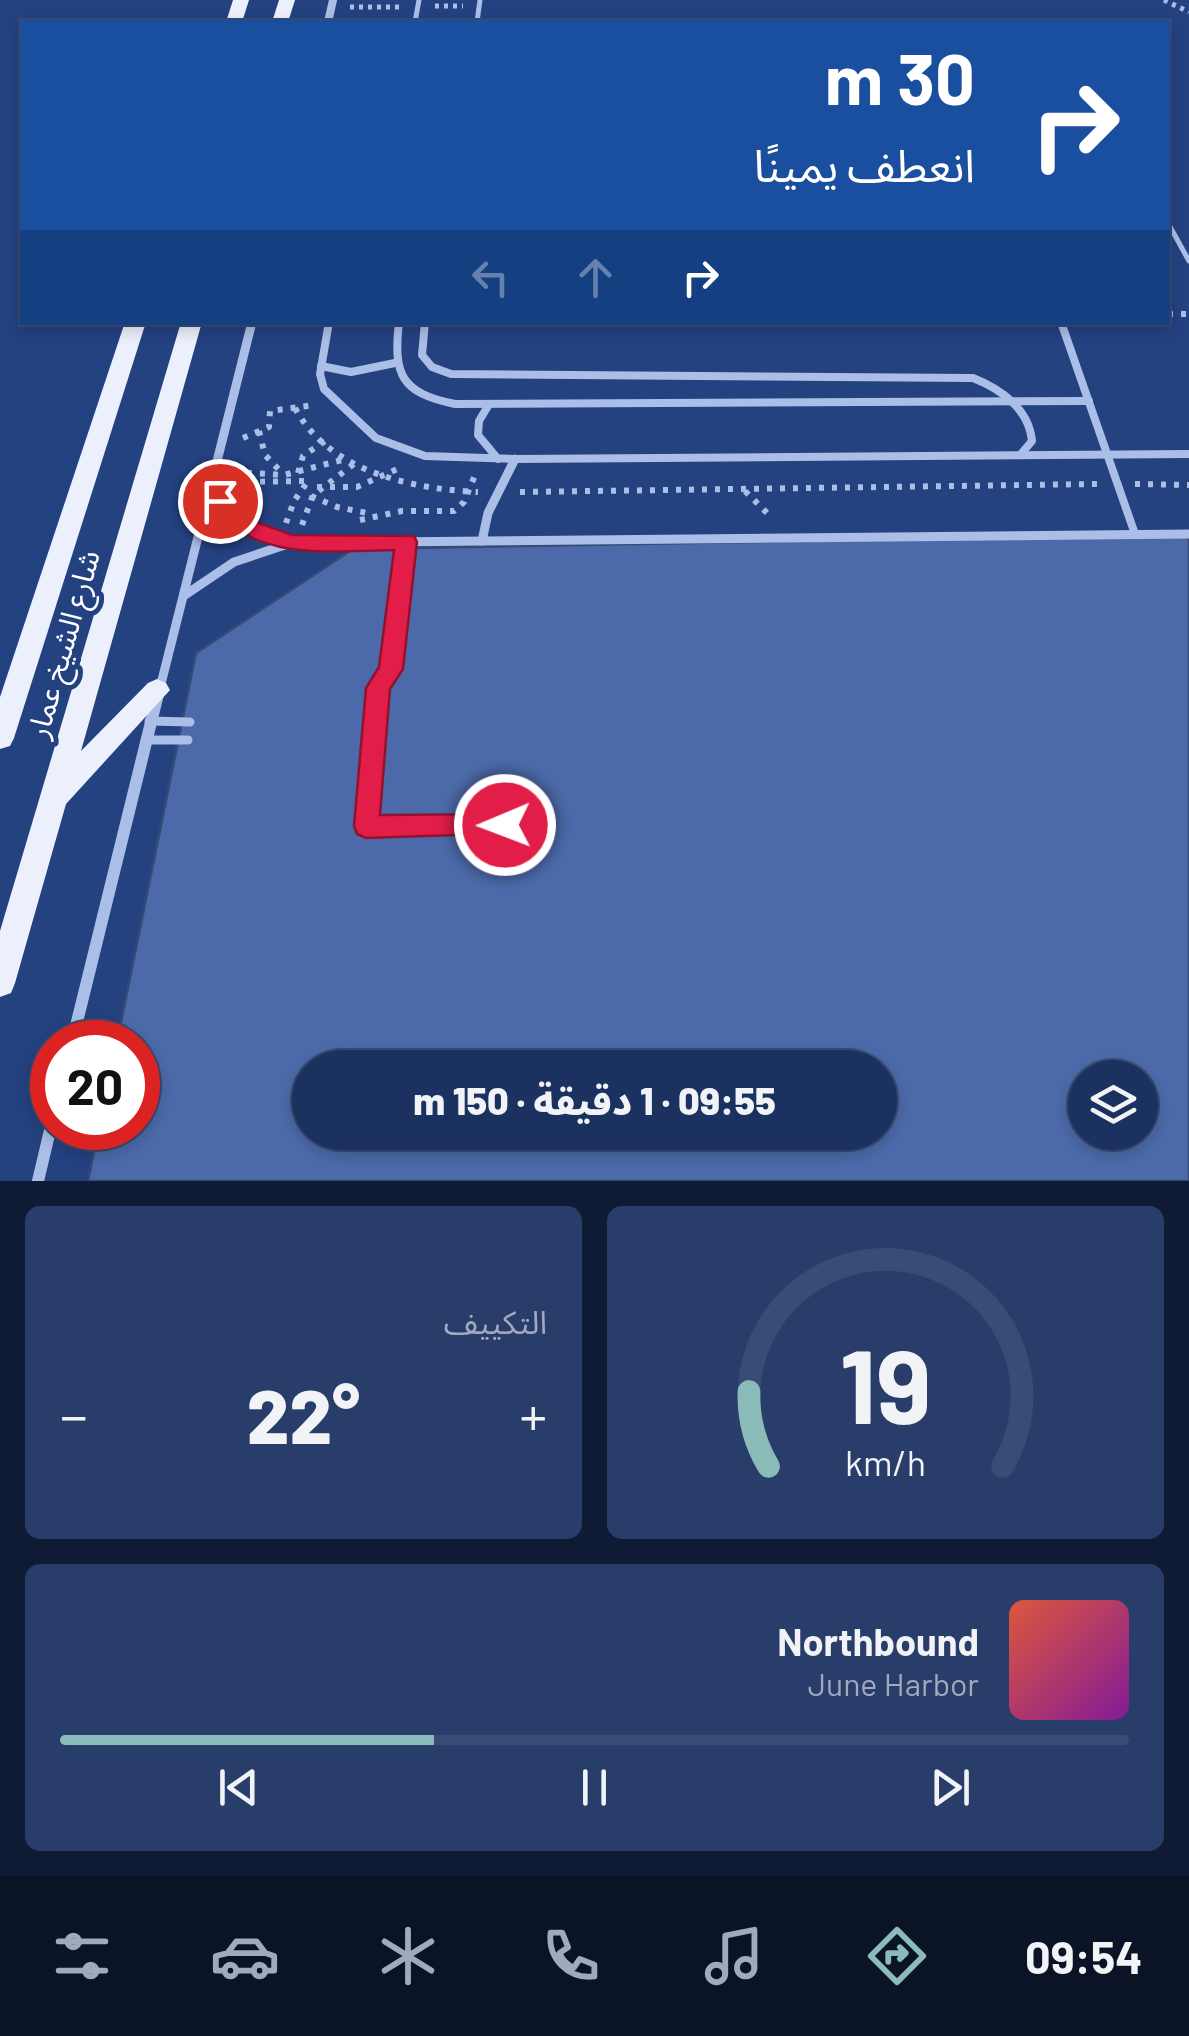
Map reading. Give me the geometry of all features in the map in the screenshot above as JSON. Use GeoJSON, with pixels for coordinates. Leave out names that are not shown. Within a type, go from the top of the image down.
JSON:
{"type":"FeatureCollection","features":[{"type":"Feature","properties":{"kind":"main road","name":"شارع الشيخ عمار"},"geometry":{"type":"LineString","coordinates":[[0,738],[135,325]]}},
{"type":"Feature","properties":{"kind":"main road","name":"شارع الشيخ عمار"},"geometry":{"type":"LineString","coordinates":[[0,983],[191,325]]}},
{"type":"Feature","properties":{"kind":"main road"},"geometry":{"type":"LineString","coordinates":[[52,801],[157,690]]}},
{"type":"Feature","properties":{"kind":"street"},"geometry":{"type":"LineString","coordinates":[[77,1020],[144,740],[185,595],[251,325]]}},
{"type":"Feature","properties":{"kind":"street"},"geometry":{"type":"LineString","coordinates":[[482,542],[484,522],[515,459]]}},
{"type":"Feature","properties":{"kind":"street"},"geometry":{"type":"LineString","coordinates":[[211,486],[232,515],[248,527],[291,543]]}},
{"type":"Feature","properties":{"kind":"street"},"geometry":{"type":"LineString","coordinates":[[185,595],[222,567],[267,548],[291,543],[1189,534]]}},
{"type":"Feature","properties":{"kind":"street"},"geometry":{"type":"LineString","coordinates":[[38,1181],[45,1150]]}},
{"type":"Feature","properties":{"kind":"lane"},"geometry":{"type":"LineString","coordinates":[[1170,227],[1189,261]]}},
{"type":"Feature","properties":{"kind":"lane"},"geometry":{"type":"LineString","coordinates":[[329,325],[320,366],[324,389],[334,402],[391,446],[424,456],[515,459],[1189,454]]}},
{"type":"Feature","properties":{"kind":"lane"},"geometry":{"type":"LineString","coordinates":[[399,325],[394,363],[404,382],[425,397],[455,404],[1088,401]]}},
{"type":"Feature","properties":{"kind":"lane"},"geometry":{"type":"LineString","coordinates":[[424,325],[422,355],[432,367],[451,374],[955,375],[989,384],[1027,420],[1033,434],[1020,456]]}},
{"type":"Feature","properties":{"kind":"lane"},"geometry":{"type":"LineString","coordinates":[[1062,325],[1136,534]]}},
{"type":"Feature","properties":{"kind":"lane"},"geometry":{"type":"LineString","coordinates":[[320,366],[351,372],[394,363]]}},
{"type":"Feature","properties":{"kind":"lane"},"geometry":{"type":"LineString","coordinates":[[488,406],[480,414],[477,434],[480,444],[498,459]]}},
{"type":"Feature","properties":{"kind":"lane"},"geometry":{"type":"LineString","coordinates":[[1115,534],[1120,551]]}},
{"type":"Feature","properties":{"kind":"lane"},"geometry":{"type":"LineString","coordinates":[[1079,535],[1084,551]]}},
{"type":"Feature","properties":{"kind":"lane"},"geometry":{"type":"LineString","coordinates":[[383,560],[384,542]]}},
{"type":"Feature","properties":{"kind":"lane"},"geometry":{"type":"LineString","coordinates":[[404,560],[406,542]]}},
{"type":"Feature","properties":{"kind":"lane"},"geometry":{"type":"LineString","coordinates":[[149,721],[206,722]]}},
{"type":"Feature","properties":{"kind":"lane"},"geometry":{"type":"LineString","coordinates":[[144,740],[202,740]]}},
{"type":"Feature","properties":{"kind":"path"},"geometry":{"type":"LineString","coordinates":[[1164,0],[1189,12]]}},
{"type":"Feature","properties":{"kind":"path"},"geometry":{"type":"LineString","coordinates":[[240,440],[269,427],[270,411],[334,402]]}},
{"type":"Feature","properties":{"kind":"path"},"geometry":{"type":"LineString","coordinates":[[295,408],[305,426],[354,464],[395,484],[468,492],[1189,485]]}},
{"type":"Feature","properties":{"kind":"path"},"geometry":{"type":"LineString","coordinates":[[259,431],[265,455],[284,474]]}},
{"type":"Feature","properties":{"kind":"path"},"geometry":{"type":"LineString","coordinates":[[298,473],[303,456],[325,441]]}},
{"type":"Feature","properties":{"kind":"path"},"geometry":{"type":"LineString","coordinates":[[237,456],[234,485],[308,481],[291,507],[286,524]]}},
{"type":"Feature","properties":{"kind":"path"},"geometry":{"type":"LineString","coordinates":[[234,472],[298,473],[347,458]]}},
{"type":"Feature","properties":{"kind":"path"},"geometry":{"type":"LineString","coordinates":[[352,522],[378,516],[454,511],[468,492],[482,459]]}},
{"type":"Feature","properties":{"kind":"path"},"geometry":{"type":"LineString","coordinates":[[302,526],[311,496],[326,480],[354,464]]}},
{"type":"Feature","properties":{"kind":"path"},"geometry":{"type":"LineString","coordinates":[[744,490],[792,538]]}},
{"type":"Feature","properties":{"kind":"path"},"geometry":{"type":"LineString","coordinates":[[311,496],[337,508],[378,516]]}},
{"type":"Feature","properties":{"kind":"path"},"geometry":{"type":"LineString","coordinates":[[271,520],[318,525]]}},
{"type":"Feature","properties":{"kind":"building"},"geometry":{"type":"Polygon","coordinates":[[[1189,534],[1189,1181],[88,1181],[94,1150],[160,1150],[160,1020],[121,1020],[196,653],[353,549],[1189,534]]]}},
{"type":"Feature","properties":{"kind":"route"},"geometry":{"type":"LineString","coordinates":[[220,501],[248,527],[291,543],[406,542],[391,669],[378,688],[366,826],[505,825]]}}]}
